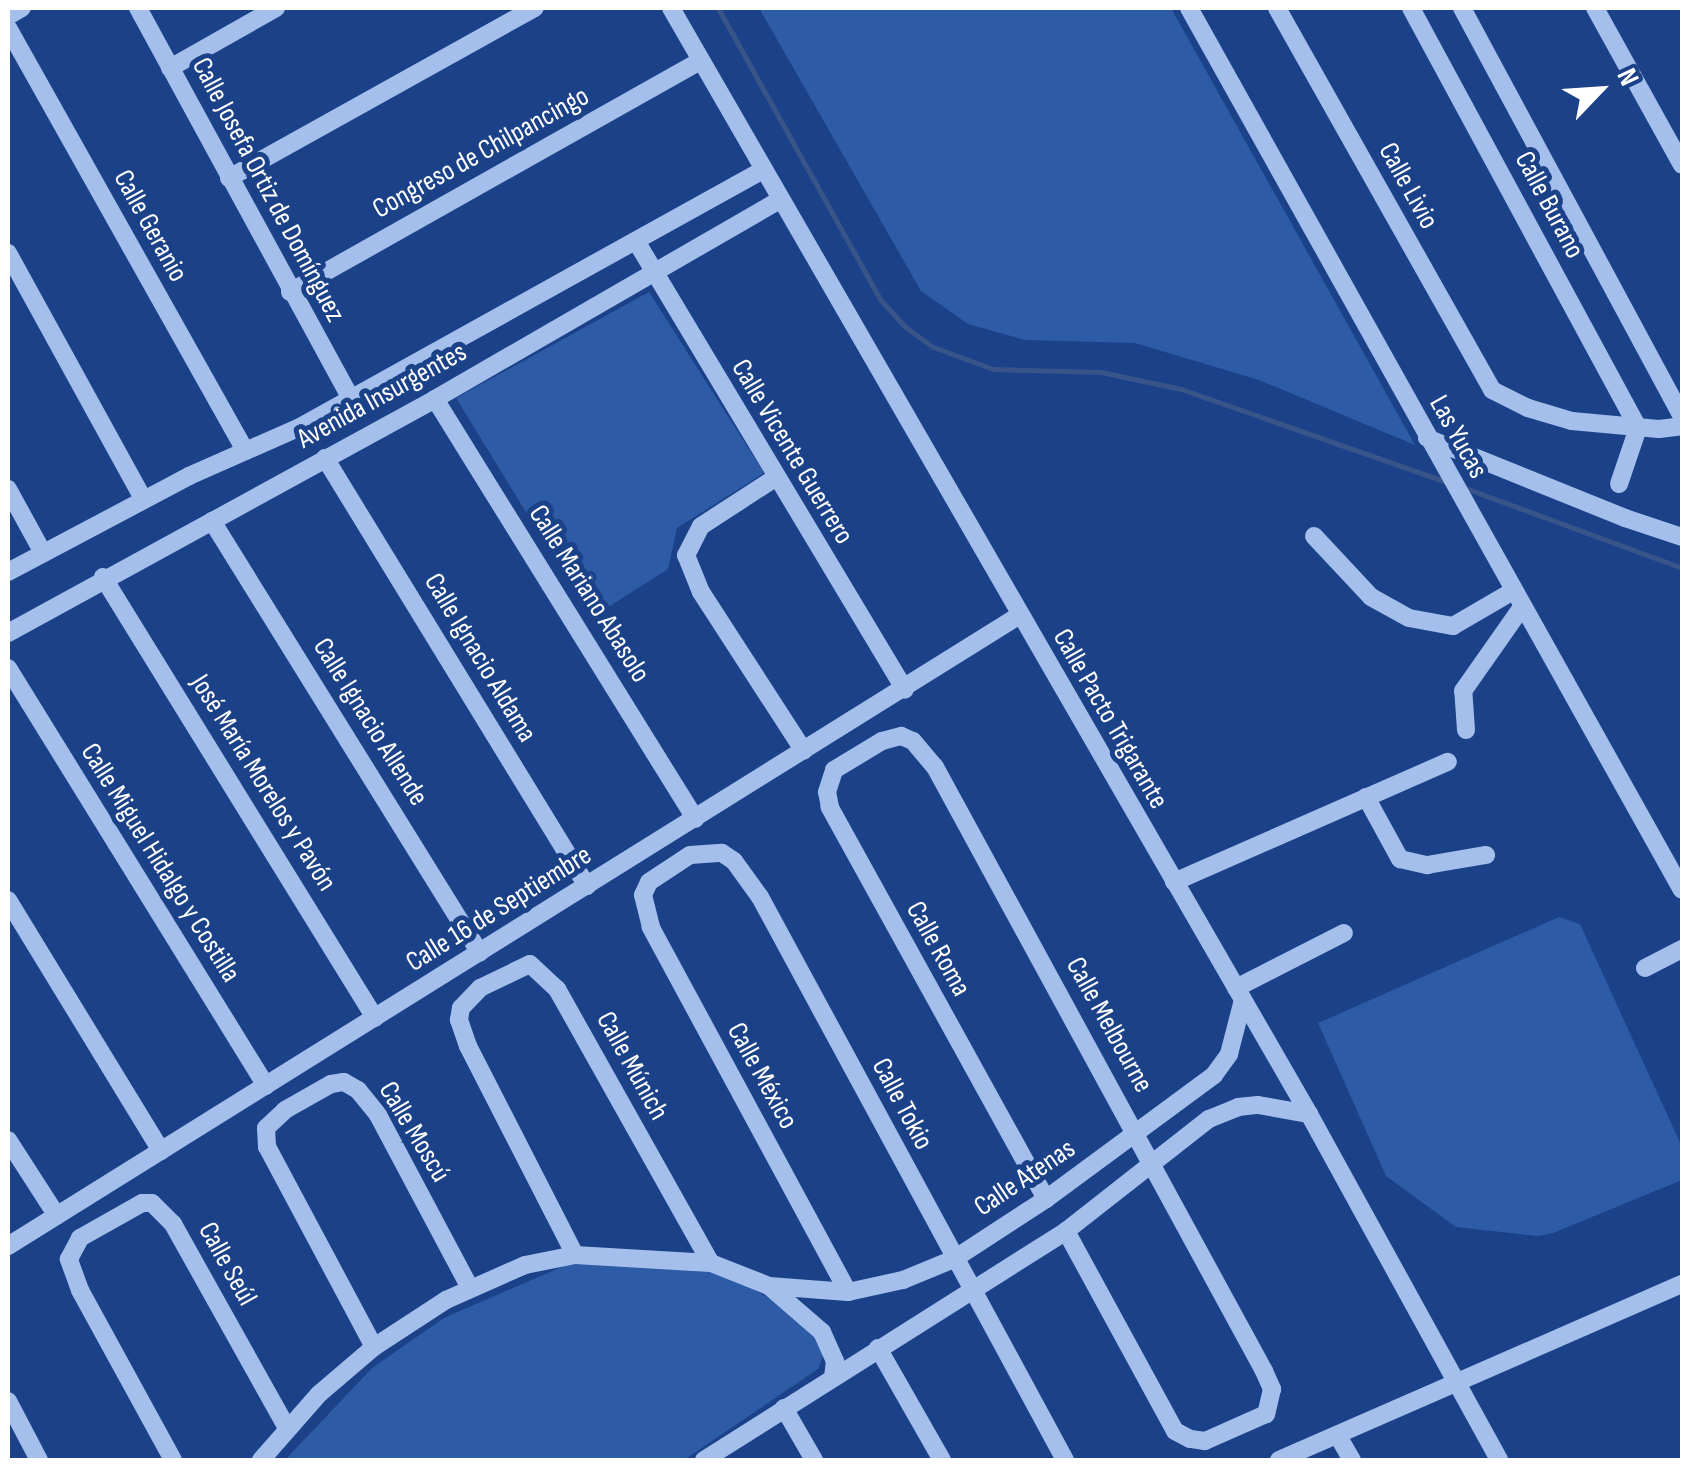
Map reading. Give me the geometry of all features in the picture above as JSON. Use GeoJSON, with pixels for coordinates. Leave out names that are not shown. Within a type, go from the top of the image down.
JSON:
{"type":"FeatureCollection","features":[{"type":"Feature","properties":{"kind":"street"},"geometry":{"type":"LineString","coordinates":[[8,16],[22,8]]}},
{"type":"Feature","properties":{"kind":"street","name":"Calle Josefa Ortiz de Domínguez"},"geometry":{"type":"LineString","coordinates":[[138,8],[351,398]]}},
{"type":"Feature","properties":{"kind":"street"},"geometry":{"type":"LineString","coordinates":[[170,68],[276,8]]}},
{"type":"Feature","properties":{"kind":"street"},"geometry":{"type":"LineString","coordinates":[[229,178],[535,8]]}},
{"type":"Feature","properties":{"kind":"street","name":"Calle Pacto Trigarante"},"geometry":{"type":"LineString","coordinates":[[670,8],[1309,1114],[1498,1460]]}},
{"type":"Feature","properties":{"kind":"street","name":"Las Yucas"},"geometry":{"type":"LineString","coordinates":[[1190,8],[1682,890]]}},
{"type":"Feature","properties":{"kind":"street","name":"Calle Livio"},"geometry":{"type":"LineString","coordinates":[[1277,8],[1492,390],[1518,404],[1572,421],[1638,428]]}},
{"type":"Feature","properties":{"kind":"street","name":"Calle Burano"},"geometry":{"type":"LineString","coordinates":[[1412,8],[1638,428]]}},
{"type":"Feature","properties":{"kind":"street","name":"Calle Burano"},"geometry":{"type":"LineString","coordinates":[[1462,8],[1682,416]]}},
{"type":"Feature","properties":{"kind":"street"},"geometry":{"type":"LineString","coordinates":[[1595,8],[1682,165]]}},
{"type":"Feature","properties":{"kind":"street","name":"Calle Geranio"},"geometry":{"type":"LineString","coordinates":[[8,28],[245,451]]}},
{"type":"Feature","properties":{"kind":"street","name":"Congreso de Chilpancingo"},"geometry":{"type":"LineString","coordinates":[[290,292],[700,61]]}},
{"type":"Feature","properties":{"kind":"street","name":"Avenida Insurgentes"},"geometry":{"type":"LineString","coordinates":[[8,572],[143,500],[351,398],[761,171]]}},
{"type":"Feature","properties":{"kind":"street","name":"Avenida Insurgentes"},"geometry":{"type":"LineString","coordinates":[[8,632],[436,399],[779,200]]}},
{"type":"Feature","properties":{"kind":"street","name":"Calle Vicente Guerrero"},"geometry":{"type":"LineString","coordinates":[[636,241],[774,478],[905,690]]}},
{"type":"Feature","properties":{"kind":"street"},"geometry":{"type":"LineString","coordinates":[[8,253],[143,500]]}},
{"type":"Feature","properties":{"kind":"street","name":"Calle Mariano Abasolo"},"geometry":{"type":"LineString","coordinates":[[436,399],[695,819]]}},
{"type":"Feature","properties":{"kind":"street"},"geometry":{"type":"LineString","coordinates":[[1618,484],[1638,428],[1682,426]]}},
{"type":"Feature","properties":{"kind":"street"},"geometry":{"type":"LineString","coordinates":[[1430,444],[1682,537]]}},
{"type":"Feature","properties":{"kind":"street","name":"Calle Ignacio Aldama"},"geometry":{"type":"LineString","coordinates":[[325,458],[587,886]]}},
{"type":"Feature","properties":{"kind":"street"},"geometry":{"type":"LineString","coordinates":[[774,478],[702,526],[686,555],[701,592],[804,751]]}},
{"type":"Feature","properties":{"kind":"street"},"geometry":{"type":"LineString","coordinates":[[8,489],[42,553]]}},
{"type":"Feature","properties":{"kind":"street","name":"Calle Ignacio Allende"},"geometry":{"type":"LineString","coordinates":[[212,521],[480,952]]}},
{"type":"Feature","properties":{"kind":"street"},"geometry":{"type":"LineString","coordinates":[[1314,536],[1372,596],[1409,618],[1453,626],[1518,599]]}},
{"type":"Feature","properties":{"kind":"street","name":"José María Morelos y Pavón"},"geometry":{"type":"LineString","coordinates":[[103,577],[376,1018]]}},
{"type":"Feature","properties":{"kind":"street"},"geometry":{"type":"LineString","coordinates":[[1466,730],[1463,692],[1518,599]]}},
{"type":"Feature","properties":{"kind":"street","name":"Calle 16 de Septiembre"},"geometry":{"type":"LineString","coordinates":[[8,1246],[1018,616]]}},
{"type":"Feature","properties":{"kind":"street","name":"Calle Miguel Hidalgo y Costilla"},"geometry":{"type":"LineString","coordinates":[[8,668],[266,1086]]}},
{"type":"Feature","properties":{"kind":"street","name":"Calle Melbourne"},"geometry":{"type":"LineString","coordinates":[[882,741],[900,736],[913,741],[935,767],[1264,1371],[1272,1403],[1259,1420],[1205,1440],[1190,1439],[1175,1430],[1066,1231]]}},
{"type":"Feature","properties":{"kind":"street","name":"Calle Roma"},"geometry":{"type":"LineString","coordinates":[[882,741],[834,770],[828,792],[830,807],[1046,1199]]}},
{"type":"Feature","properties":{"kind":"street"},"geometry":{"type":"LineString","coordinates":[[1174,882],[1448,762]]}},
{"type":"Feature","properties":{"kind":"street"},"geometry":{"type":"LineString","coordinates":[[1366,797],[1400,859],[1427,865],[1486,856]]}},
{"type":"Feature","properties":{"kind":"street","name":"Calle Tokio"},"geometry":{"type":"LineString","coordinates":[[649,882],[662,870],[708,851],[722,853],[744,873],[1065,1460]]}},
{"type":"Feature","properties":{"kind":"street","name":"Calle México"},"geometry":{"type":"LineString","coordinates":[[649,882],[644,895],[651,927],[848,1292]]}},
{"type":"Feature","properties":{"kind":"street"},"geometry":{"type":"LineString","coordinates":[[8,900],[161,1152]]}},
{"type":"Feature","properties":{"kind":"street"},"geometry":{"type":"LineString","coordinates":[[1240,994],[1344,933]]}},
{"type":"Feature","properties":{"kind":"street"},"geometry":{"type":"LineString","coordinates":[[1645,968],[1682,948]]}},
{"type":"Feature","properties":{"kind":"street","name":"Calle Múnich"},"geometry":{"type":"LineString","coordinates":[[574,1254],[468,1046],[459,1020],[469,996],[517,967],[530,964],[550,978],[710,1262]]}},
{"type":"Feature","properties":{"kind":"street","name":"Calle Atenas"},"geometry":{"type":"LineString","coordinates":[[261,1460],[340,1373],[374,1347],[470,1288],[525,1265],[574,1254],[710,1262],[769,1286],[848,1292],[902,1280],[954,1259],[1046,1199],[1214,1074],[1233,1042],[1240,994]]}},
{"type":"Feature","properties":{"kind":"street","name":"Calle Moscú"},"geometry":{"type":"LineString","coordinates":[[374,1347],[272,1162],[264,1136],[272,1118],[332,1084],[344,1082],[358,1090],[378,1115],[470,1288]]}},
{"type":"Feature","properties":{"kind":"street"},"geometry":{"type":"LineString","coordinates":[[704,1460],[1066,1231],[1210,1119],[1238,1107],[1258,1105],[1309,1114]]}},
{"type":"Feature","properties":{"kind":"street"},"geometry":{"type":"LineString","coordinates":[[8,1140],[56,1216]]}},
{"type":"Feature","properties":{"kind":"street","name":"Calle Seúl"},"geometry":{"type":"LineString","coordinates":[[172,1460],[71,1270],[72,1248],[80,1238],[142,1202],[164,1211],[287,1428]]}},
{"type":"Feature","properties":{"kind":"street"},"geometry":{"type":"LineString","coordinates":[[1279,1460],[1457,1386],[1682,1284]]}},
{"type":"Feature","properties":{"kind":"street","name":"Calle Atenas"},"geometry":{"type":"LineString","coordinates":[[769,1286],[822,1332],[836,1361],[833,1378]]}},
{"type":"Feature","properties":{"kind":"street"},"geometry":{"type":"LineString","coordinates":[[878,1348],[942,1460]]}},
{"type":"Feature","properties":{"kind":"street"},"geometry":{"type":"LineString","coordinates":[[8,1401],[39,1460]]}},
{"type":"Feature","properties":{"kind":"street"},"geometry":{"type":"LineString","coordinates":[[784,1408],[814,1460]]}},
{"type":"Feature","properties":{"kind":"street"},"geometry":{"type":"LineString","coordinates":[[1338,1436],[1352,1460]]}},
{"type":"Feature","properties":{"kind":"shaded area"},"geometry":{"type":"Polygon","coordinates":[[[759,8],[1171,8],[1415,445],[1259,380],[1135,343],[1025,340],[968,324],[921,291],[759,8]]]}},
{"type":"Feature","properties":{"kind":"shaded area"},"geometry":{"type":"Polygon","coordinates":[[[649,292],[764,473],[677,528],[668,569],[591,618],[456,398],[649,292]]]}},
{"type":"Feature","properties":{"kind":"shaded area"},"geometry":{"type":"Polygon","coordinates":[[[1559,917],[1580,924],[1682,1147],[1682,1180],[1553,1233],[1538,1236],[1456,1227],[1386,1176],[1318,1023],[1559,917]]]}},
{"type":"Feature","properties":{"kind":"shaded area"},"geometry":{"type":"Polygon","coordinates":[[[642,1260],[712,1267],[780,1304],[817,1337],[824,1353],[818,1369],[684,1460],[285,1460],[372,1368],[444,1318],[566,1265],[642,1260]]]}},
{"type":"Feature","properties":{"kind":"waterway"},"geometry":{"type":"LineString","coordinates":[[718,8],[880,299],[904,326],[933,347],[993,369],[1101,372],[1181,389],[1449,483]]}},
{"type":"Feature","properties":{"kind":"waterway"},"geometry":{"type":"LineString","coordinates":[[1465,488],[1682,568]]}}]}
